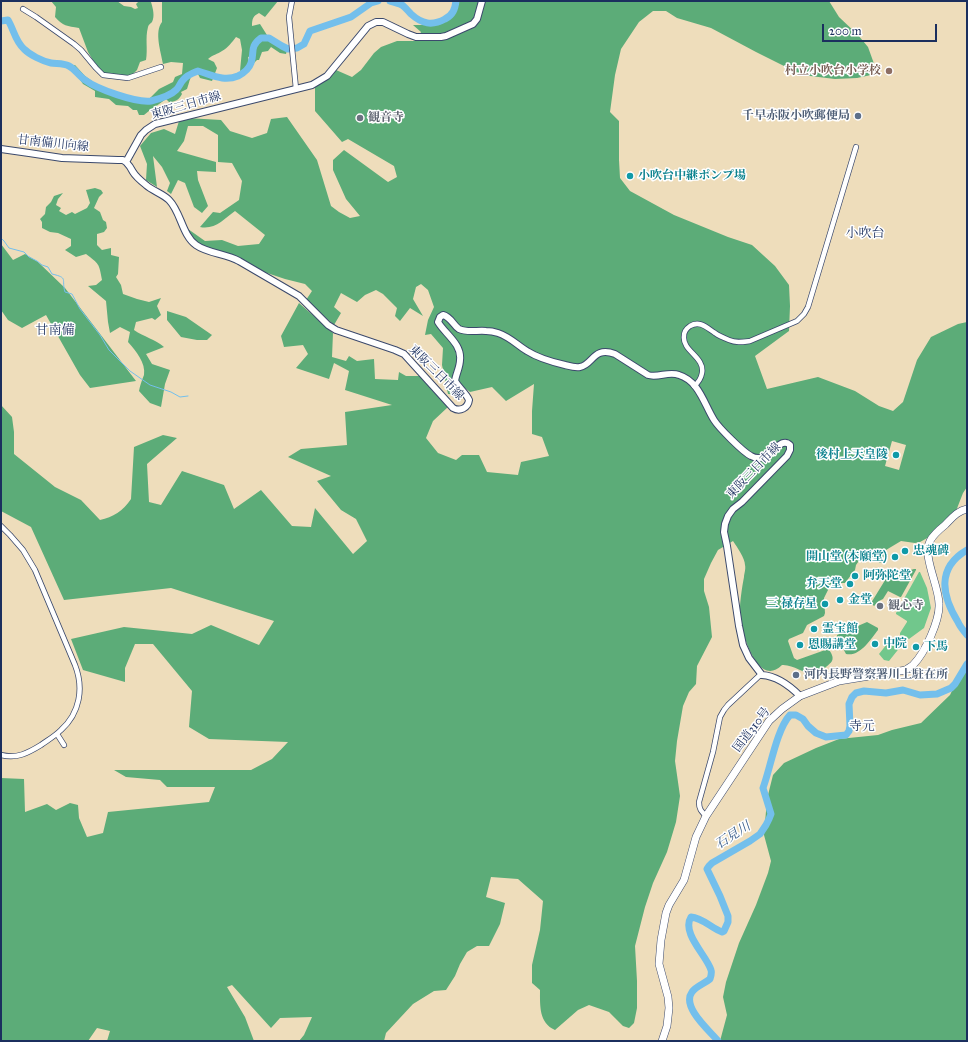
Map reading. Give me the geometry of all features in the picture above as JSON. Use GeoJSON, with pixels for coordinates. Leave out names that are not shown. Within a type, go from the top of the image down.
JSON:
{"type":"FeatureCollection","features":[{"type":"Feature","properties":{"kind":"highway","name":"国道310号"},"geometry":{"type":"LineString","coordinates":[[662,1041],[667,1026],[669,1008],[668,997],[659,964],[662,933],[669,905],[684,880],[696,837],[706,816],[756,739],[769,721],[782,709],[800,696],[840,681],[906,670],[913,664],[933,632],[940,605],[928,551],[930,541],[959,512],[967,509]]}},
{"type":"Feature","properties":{"kind":"main road","name":"東阪三日市線"},"geometry":{"type":"LineString","coordinates":[[482,1],[477,19],[473,24],[446,36],[416,37],[383,22],[372,24],[364,31],[327,76],[312,85],[155,124],[141,135],[126,162],[133,173],[151,190],[169,200],[176,210],[189,238],[195,245],[233,258],[295,294],[336,330],[404,354],[442,397],[456,410],[464,408],[469,400],[467,395],[455,381],[460,354],[453,340],[438,322],[440,316],[443,315],[447,316],[460,329],[488,331],[499,334],[511,339],[528,352],[562,364],[580,367],[587,364],[598,354],[610,352],[648,375],[654,376],[677,374],[694,386],[700,393],[714,421],[722,431],[750,456],[756,458],[766,456],[781,443],[788,442],[790,445],[790,450],[787,456],[742,502],[733,509],[728,516],[724,532],[743,645],[749,658],[762,675]]}},
{"type":"Feature","properties":{"kind":"main road","name":"甘南備川向線"},"geometry":{"type":"LineString","coordinates":[[1,149],[62,158],[123,160],[126,162]]}},
{"type":"Feature","properties":{"kind":"main road"},"geometry":{"type":"LineString","coordinates":[[762,675],[776,678],[793,689],[800,696]]}},
{"type":"Feature","properties":{"kind":"street"},"geometry":{"type":"LineString","coordinates":[[292,1],[289,17],[296,89]]}},
{"type":"Feature","properties":{"kind":"street"},"geometry":{"type":"LineString","coordinates":[[24,9],[74,44],[104,75],[128,78],[161,67]]}},
{"type":"Feature","properties":{"kind":"street"},"geometry":{"type":"LineString","coordinates":[[694,386],[700,380],[702,365],[700,360],[686,345],[684,340],[685,332],[690,326],[701,324],[726,339],[736,342],[743,342],[750,341],[793,323],[804,314],[808,307],[856,147]]}},
{"type":"Feature","properties":{"kind":"street"},"geometry":{"type":"LineString","coordinates":[[1,526],[23,550],[35,570],[80,681],[80,693],[77,707],[71,719],[63,729],[27,754],[13,756],[1,755]]}},
{"type":"Feature","properties":{"kind":"street"},"geometry":{"type":"LineString","coordinates":[[706,816],[700,810],[699,802],[716,743],[720,717],[728,705],[759,676],[762,675]]}},
{"type":"Feature","properties":{"kind":"street"},"geometry":{"type":"LineString","coordinates":[[57,734],[64,745]]}},
{"type":"Feature","properties":{"kind":"green space"},"geometry":{"type":"Polygon","coordinates":[[[51,1],[117,1],[124,6],[135,9],[138,8],[136,4],[139,1],[151,2],[153,17],[147,31],[146,60],[140,62],[137,70],[128,77],[104,73],[97,67],[88,52],[79,28],[71,27],[60,22],[55,17],[56,7],[51,1]]]}},
{"type":"Feature","properties":{"kind":"green space"},"geometry":{"type":"Polygon","coordinates":[[[162,1],[278,1],[265,17],[259,13],[255,15],[252,26],[260,24],[272,43],[287,50],[286,54],[280,53],[271,47],[268,51],[262,52],[259,60],[254,63],[253,56],[248,57],[249,64],[246,69],[240,71],[242,50],[240,39],[236,37],[230,45],[208,59],[214,62],[217,68],[212,81],[200,78],[198,74],[193,75],[187,89],[181,92],[182,94],[178,99],[169,102],[166,99],[144,115],[139,115],[137,110],[133,110],[128,106],[116,105],[109,99],[95,97],[95,91],[83,84],[74,73],[72,66],[75,65],[85,76],[96,84],[127,95],[135,102],[146,102],[159,89],[173,82],[175,77],[182,74],[183,63],[171,62],[163,64],[158,37],[158,31],[162,22],[162,1]]]}},
{"type":"Feature","properties":{"kind":"green space"},"geometry":{"type":"Polygon","coordinates":[[[457,1],[829,1],[839,17],[868,47],[877,72],[857,78],[835,79],[802,75],[711,28],[677,18],[666,11],[653,11],[639,22],[621,49],[615,75],[610,112],[619,121],[620,178],[630,191],[674,215],[752,245],[775,266],[789,285],[789,331],[755,356],[767,389],[818,377],[855,391],[879,406],[893,411],[903,402],[917,360],[931,337],[958,324],[967,322],[967,487],[956,511],[931,536],[915,543],[901,541],[886,550],[882,562],[880,563],[869,555],[863,555],[856,565],[855,570],[845,583],[838,583],[830,586],[824,598],[824,616],[807,625],[803,633],[789,639],[788,641],[794,658],[797,660],[828,649],[829,650],[833,659],[832,661],[820,672],[815,674],[804,672],[788,665],[782,665],[773,671],[766,670],[759,665],[748,646],[741,625],[740,608],[745,568],[744,559],[733,541],[718,550],[704,579],[704,591],[709,607],[712,637],[697,666],[696,684],[689,692],[683,706],[675,761],[680,796],[676,822],[667,852],[653,883],[645,907],[635,946],[637,1008],[634,1023],[629,1028],[623,1026],[609,1012],[589,1005],[578,1010],[555,1030],[546,1023],[543,1018],[540,1002],[540,990],[532,983],[532,965],[540,930],[543,901],[518,879],[491,877],[486,897],[505,903],[500,924],[489,946],[477,946],[467,952],[446,990],[434,991],[413,1004],[386,1033],[384,1041],[299,1041],[304,1035],[312,1017],[280,1018],[271,1028],[232,985],[227,987],[245,1017],[254,1041],[107,1041],[110,1031],[97,1028],[88,1041],[1,1041],[1,778],[24,779],[25,812],[47,804],[56,810],[70,803],[78,805],[79,818],[87,837],[103,833],[108,812],[209,802],[215,787],[167,787],[160,780],[126,777],[114,770],[251,770],[272,759],[288,742],[209,739],[189,727],[192,691],[153,644],[135,644],[125,668],[125,682],[83,670],[71,639],[124,627],[192,634],[211,625],[259,645],[274,621],[171,588],[64,600],[31,527],[1,511],[1,405],[12,417],[14,454],[55,487],[81,500],[100,520],[117,513],[125,507],[131,499],[134,447],[163,435],[177,438],[147,464],[149,502],[161,505],[182,471],[224,485],[234,509],[261,490],[292,526],[311,527],[315,508],[353,554],[367,541],[356,519],[341,510],[317,481],[331,476],[288,457],[301,449],[347,445],[345,412],[392,405],[345,390],[349,371],[334,363],[329,379],[296,368],[308,354],[303,345],[284,347],[281,336],[299,303],[333,333],[332,357],[346,361],[349,356],[357,361],[374,359],[375,379],[398,380],[399,372],[406,376],[420,376],[448,407],[433,421],[426,438],[438,453],[456,460],[462,455],[479,455],[487,472],[518,475],[521,462],[549,456],[542,437],[532,434],[534,384],[506,401],[492,387],[470,392],[455,380],[459,395],[448,394],[442,365],[443,348],[431,334],[425,335],[428,320],[434,307],[428,290],[421,284],[416,287],[413,299],[423,316],[410,308],[400,321],[395,316],[397,308],[383,294],[376,290],[365,295],[357,302],[341,293],[334,307],[341,313],[334,325],[306,300],[312,291],[305,284],[261,271],[199,245],[192,237],[188,229],[205,241],[222,240],[238,246],[259,244],[265,235],[235,211],[215,225],[205,228],[200,227],[213,212],[220,213],[239,200],[242,181],[232,163],[218,162],[218,135],[203,126],[188,126],[184,141],[177,151],[216,162],[216,172],[197,171],[198,180],[208,206],[202,213],[194,207],[185,183],[178,180],[171,194],[167,191],[170,183],[162,167],[153,156],[157,187],[146,180],[147,164],[140,146],[151,133],[164,129],[175,134],[179,121],[187,118],[221,120],[230,131],[252,138],[267,133],[271,119],[287,117],[317,160],[331,206],[350,218],[360,216],[346,199],[333,170],[333,160],[344,150],[388,182],[397,177],[394,166],[348,139],[342,142],[315,111],[315,86],[336,70],[352,77],[361,70],[374,53],[381,47],[397,41],[417,41],[421,32],[413,25],[439,25],[451,17],[457,9],[457,1]],[[892,441],[885,466],[899,470],[906,445],[892,441]]]}},
{"type":"Feature","properties":{"kind":"green space"},"geometry":{"type":"Polygon","coordinates":[[[95,188],[101,190],[103,193],[99,197],[94,208],[100,212],[103,220],[106,222],[107,228],[104,232],[97,234],[97,245],[102,250],[111,248],[111,255],[119,257],[118,274],[116,277],[121,285],[123,294],[149,302],[161,298],[157,306],[161,315],[155,320],[152,318],[136,322],[134,330],[164,347],[146,354],[152,364],[170,370],[165,384],[161,407],[150,403],[139,391],[144,371],[140,357],[128,342],[130,332],[120,327],[110,333],[106,301],[88,286],[96,285],[102,280],[98,264],[86,254],[76,257],[65,250],[71,246],[71,239],[42,228],[42,222],[40,219],[45,214],[46,207],[54,196],[63,193],[58,199],[56,205],[61,208],[59,211],[66,215],[72,212],[75,214],[87,208],[90,203],[86,190],[95,188]]]}},
{"type":"Feature","properties":{"kind":"green space"},"geometry":{"type":"Polygon","coordinates":[[[1,244],[13,260],[25,254],[38,262],[65,288],[136,381],[90,388],[80,375],[46,315],[22,328],[8,320],[1,310],[1,244]]]}},
{"type":"Feature","properties":{"kind":"green space"},"geometry":{"type":"Polygon","coordinates":[[[167,311],[186,317],[212,335],[207,340],[181,337],[167,320],[167,311]]]}},
{"type":"Feature","properties":{"kind":"green space"},"geometry":{"type":"Polygon","coordinates":[[[914,569],[916,570],[901,597],[888,591],[883,599],[874,606],[871,603],[887,577],[914,569]]]}},
{"type":"Feature","properties":{"kind":"green space"},"geometry":{"type":"Polygon","coordinates":[[[919,572],[927,588],[931,608],[924,628],[909,639],[900,635],[907,621],[896,613],[919,572]]]}},
{"type":"Feature","properties":{"kind":"green space"},"geometry":{"type":"Polygon","coordinates":[[[867,622],[878,628],[878,630],[868,643],[856,653],[846,654],[837,635],[867,622]]]}},
{"type":"Feature","properties":{"kind":"green space"},"geometry":{"type":"Polygon","coordinates":[[[891,639],[901,646],[889,661],[884,660],[879,654],[891,639]]]}},
{"type":"Feature","properties":{"kind":"green space"},"geometry":{"type":"Polygon","coordinates":[[[967,660],[967,1041],[720,1041],[727,1015],[723,997],[726,982],[739,943],[756,905],[771,861],[764,835],[767,799],[773,775],[784,763],[839,739],[878,735],[921,723],[950,695],[967,660]]]}},
{"type":"Feature","properties":{"kind":"waterway"},"geometry":{"type":"LineString","coordinates":[[1,21],[8,20],[21,46],[36,58],[51,63],[69,66],[91,84],[107,91],[127,98],[151,101],[171,94],[186,77],[198,71],[223,78],[233,78],[240,75],[246,71],[250,65],[255,44],[261,38],[269,38],[288,49],[297,48],[304,44],[310,31],[351,17],[371,3],[378,1]]}},
{"type":"Feature","properties":{"kind":"waterway"},"geometry":{"type":"LineString","coordinates":[[390,1],[402,5],[419,20],[427,23],[436,23],[450,16],[456,1]]}},
{"type":"Feature","properties":{"kind":"waterway"},"geometry":{"type":"LineString","coordinates":[[1,238],[9,248],[24,252],[29,257],[48,267],[52,274],[63,278],[65,292],[72,294],[80,309],[100,335],[109,350],[130,371],[150,385],[171,392],[180,397],[188,396]]}},
{"type":"Feature","properties":{"kind":"waterway","name":"石見川"},"geometry":{"type":"LineString","coordinates":[[967,550],[957,557],[950,565],[946,574],[945,583],[948,602],[960,626],[967,635]]}},
{"type":"Feature","properties":{"kind":"waterway","name":"石見川"},"geometry":{"type":"LineString","coordinates":[[718,1041],[703,1025],[690,1005],[692,992],[710,979],[711,970],[709,964],[692,937],[689,930],[689,923],[691,917],[703,921],[722,932],[724,931],[728,922],[728,916],[707,869],[712,863],[760,834],[766,825],[771,814],[763,788],[778,738],[785,721],[790,715],[796,715],[803,719],[816,733],[826,737],[846,735],[850,726],[849,704],[852,697],[856,693],[864,691],[886,693],[903,690],[920,695],[937,694],[951,688],[967,664]]}},
{"type":"Feature","properties":{"kind":"place","name":"村立小吹台小学校"},"geometry":{"type":"Point","coordinates":[889,71]}},
{"type":"Feature","properties":{"kind":"place","name":"千早赤阪小吹郵便局"},"geometry":{"type":"Point","coordinates":[858,116]}},
{"type":"Feature","properties":{"kind":"place","name":"観音寺"},"geometry":{"type":"Point","coordinates":[360,118]}},
{"type":"Feature","properties":{"kind":"place","name":"小吹台中継ポンプ場"},"geometry":{"type":"Point","coordinates":[630,176]}},
{"type":"Feature","properties":{"kind":"place","name":"後村上天皇陵"},"geometry":{"type":"Point","coordinates":[896,455]}},
{"type":"Feature","properties":{"kind":"place","name":"忠魂碑"},"geometry":{"type":"Point","coordinates":[905,551]}},
{"type":"Feature","properties":{"kind":"place","name":"開山堂 (本願堂)"},"geometry":{"type":"Point","coordinates":[895,557]}},
{"type":"Feature","properties":{"kind":"place","name":"阿弥陀堂"},"geometry":{"type":"Point","coordinates":[855,576]}},
{"type":"Feature","properties":{"kind":"place","name":"弁天堂"},"geometry":{"type":"Point","coordinates":[850,584]}},
{"type":"Feature","properties":{"kind":"place","name":"金堂"},"geometry":{"type":"Point","coordinates":[840,600]}},
{"type":"Feature","properties":{"kind":"place","name":"三 禄存星"},"geometry":{"type":"Point","coordinates":[825,604]}},
{"type":"Feature","properties":{"kind":"place","name":"観心寺"},"geometry":{"type":"Point","coordinates":[880,606]}},
{"type":"Feature","properties":{"kind":"place","name":"霊宝館"},"geometry":{"type":"Point","coordinates":[814,629]}},
{"type":"Feature","properties":{"kind":"place","name":"中院"},"geometry":{"type":"Point","coordinates":[875,644]}},
{"type":"Feature","properties":{"kind":"place","name":"恩賜講堂"},"geometry":{"type":"Point","coordinates":[800,645]}},
{"type":"Feature","properties":{"kind":"place","name":"下馬"},"geometry":{"type":"Point","coordinates":[916,647]}},
{"type":"Feature","properties":{"kind":"place","name":"河内長野警察署川上駐在所"},"geometry":{"type":"Point","coordinates":[796,675]}},
{"type":"Feature","properties":{"kind":"district","name":"小吹台"},"geometry":{"type":"Point","coordinates":[865,234]}},
{"type":"Feature","properties":{"kind":"district","name":"甘南備"},"geometry":{"type":"Point","coordinates":[55,331]}},
{"type":"Feature","properties":{"kind":"district","name":"寺元"},"geometry":{"type":"Point","coordinates":[862,727]}}]}
